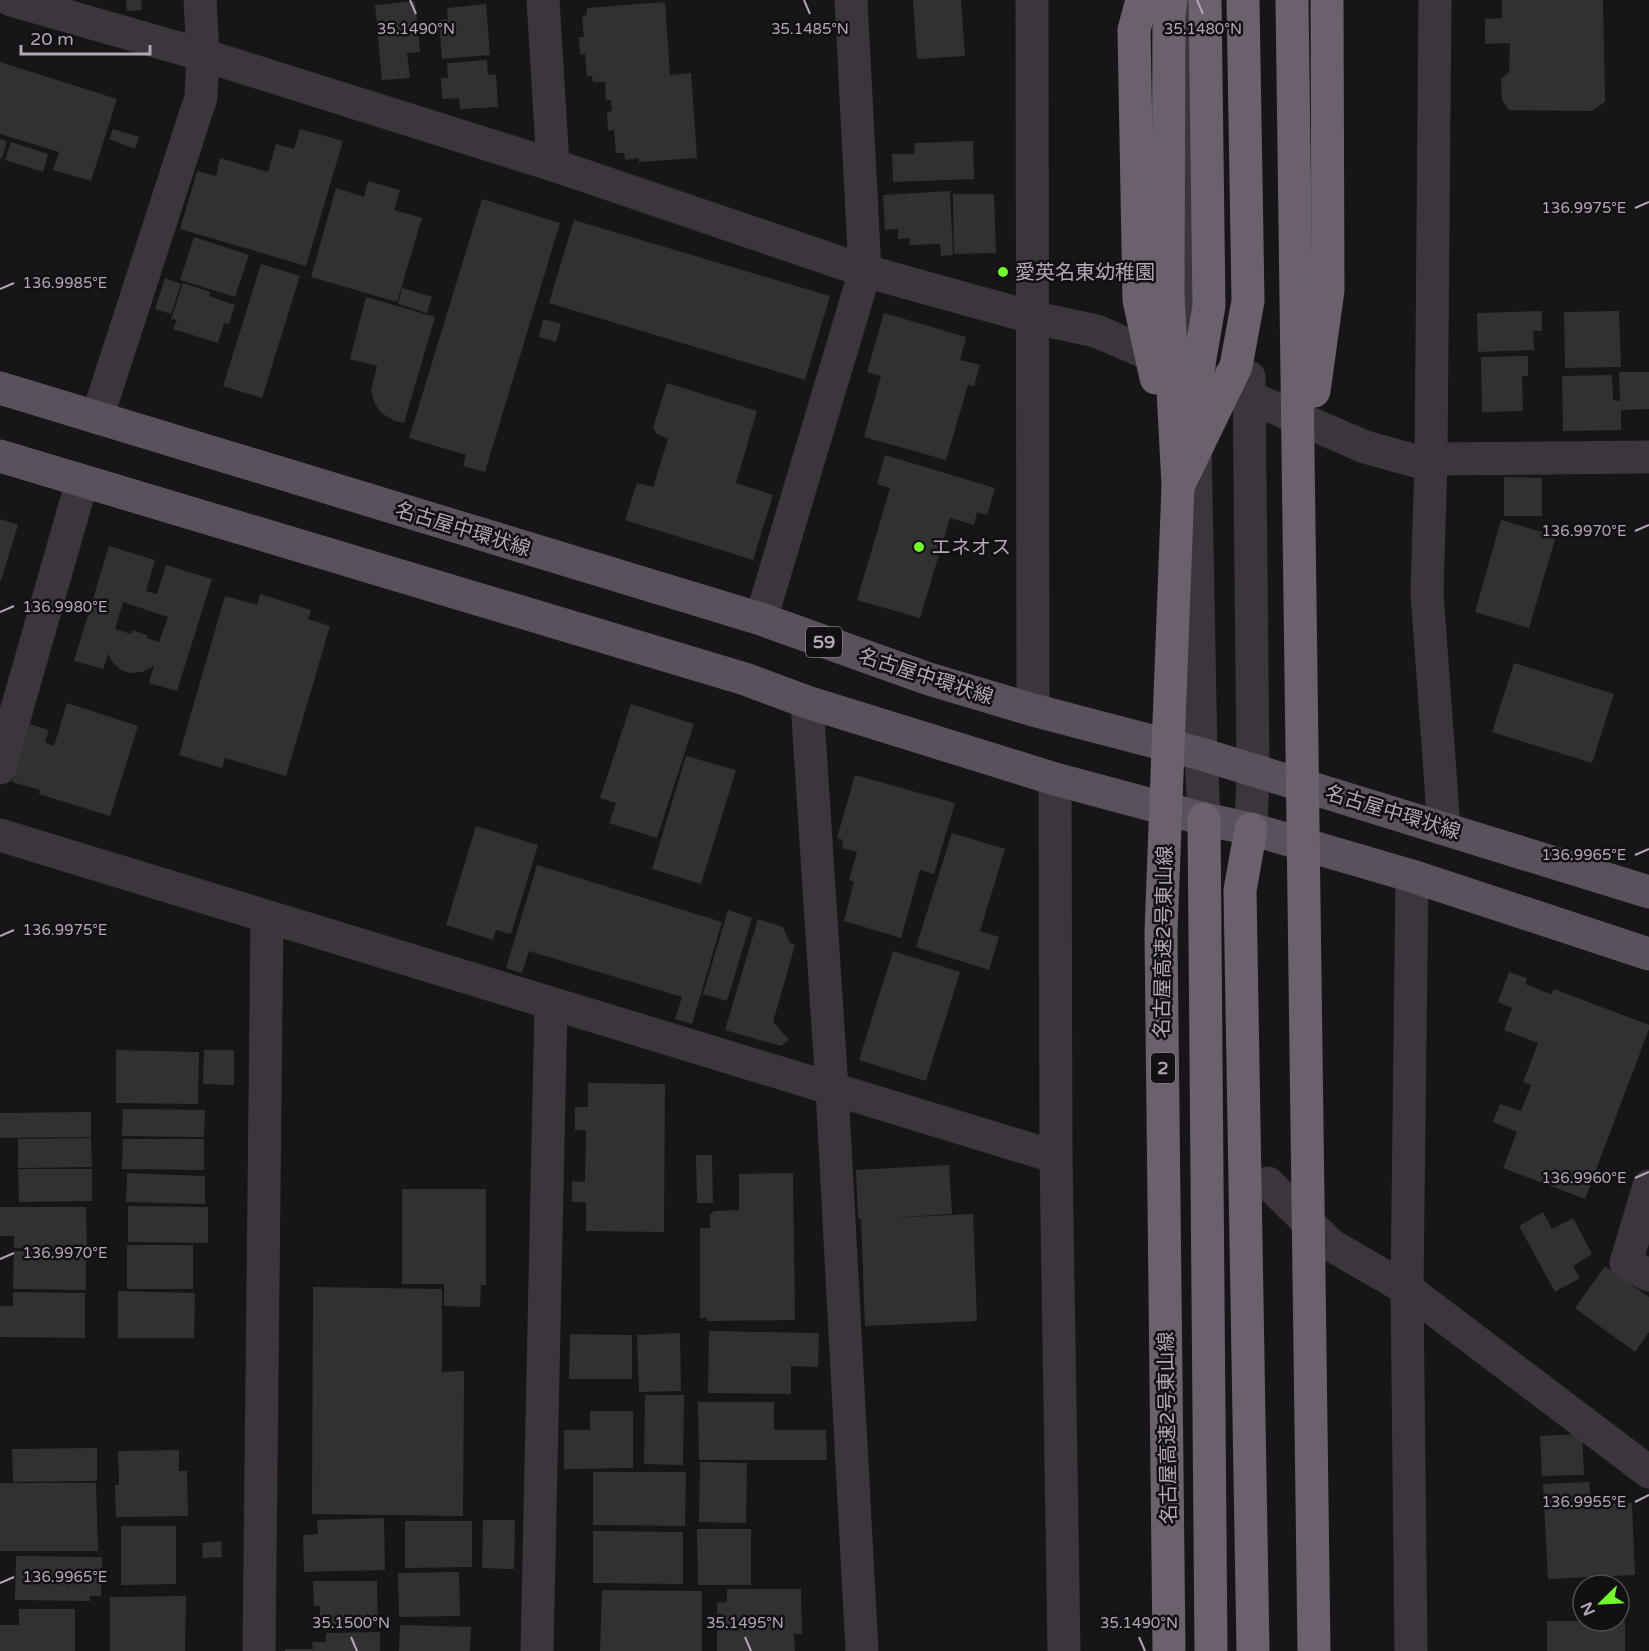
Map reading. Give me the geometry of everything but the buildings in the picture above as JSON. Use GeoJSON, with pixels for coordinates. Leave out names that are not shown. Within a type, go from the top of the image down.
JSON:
{"type":"FeatureCollection","features":[{"type":"Feature","properties":{"kind":"highway"},"geometry":{"type":"LineString","coordinates":[[1142,0],[1134,30],[1139,300],[1178,486]]}},
{"type":"Feature","properties":{"kind":"highway"},"geometry":{"type":"LineString","coordinates":[[1171,0],[1169,16],[1168,294],[1178,486]]}},
{"type":"Feature","properties":{"kind":"highway"},"geometry":{"type":"LineString","coordinates":[[1178,486],[1209,306],[1205,0]]}},
{"type":"Feature","properties":{"kind":"highway"},"geometry":{"type":"LineString","coordinates":[[1178,486],[1236,366],[1248,301],[1244,0]]}},
{"type":"Feature","properties":{"kind":"highway"},"geometry":{"type":"LineString","coordinates":[[1292,0],[1314,1651]]}},
{"type":"Feature","properties":{"kind":"highway"},"geometry":{"type":"LineString","coordinates":[[1299,493],[1328,290],[1327,0]]}},
{"type":"Feature","properties":{"kind":"highway","name":"名古屋高速2号東山線"},"geometry":{"type":"LineString","coordinates":[[1169,1651],[1161,932],[1178,486]]}},
{"type":"Feature","properties":{"kind":"highway"},"geometry":{"type":"LineString","coordinates":[[1204,819],[1211,1651]]}},
{"type":"Feature","properties":{"kind":"highway"},"geometry":{"type":"LineString","coordinates":[[1251,829],[1240,890],[1253,1651]]}},
{"type":"Feature","properties":{"kind":"main road","name":"名古屋中環状線"},"geometry":{"type":"LineString","coordinates":[[0,388],[761,619],[929,680],[1201,754],[1649,892]]}},
{"type":"Feature","properties":{"kind":"main road"},"geometry":{"type":"LineString","coordinates":[[0,456],[744,679],[807,702],[1055,779],[1204,819],[1251,829],[1412,876],[1649,954]]}},
{"type":"Feature","properties":{"kind":"street"},"geometry":{"type":"LineString","coordinates":[[11,0],[203,55],[553,165],[865,271],[1031,317],[1096,331],[1365,447],[1431,462],[1649,457]]}},
{"type":"Feature","properties":{"kind":"street"},"geometry":{"type":"LineString","coordinates":[[96,418],[201,97],[203,55],[200,0]]}},
{"type":"Feature","properties":{"kind":"street"},"geometry":{"type":"LineString","coordinates":[[543,0],[553,165]]}},
{"type":"Feature","properties":{"kind":"street"},"geometry":{"type":"LineString","coordinates":[[761,619],[865,271],[851,0]]}},
{"type":"Feature","properties":{"kind":"street"},"geometry":{"type":"LineString","coordinates":[[1032,0],[1033,710]]}},
{"type":"Feature","properties":{"kind":"street"},"geometry":{"type":"LineString","coordinates":[[1187,0],[1204,819]]}},
{"type":"Feature","properties":{"kind":"street"},"geometry":{"type":"LineString","coordinates":[[1244,0],[1253,770],[1251,829]]}},
{"type":"Feature","properties":{"kind":"street"},"geometry":{"type":"LineString","coordinates":[[1436,0],[1431,462],[1427,593],[1444,828]]}},
{"type":"Feature","properties":{"kind":"street"},"geometry":{"type":"LineString","coordinates":[[0,768],[82,481]]}},
{"type":"Feature","properties":{"kind":"street"},"geometry":{"type":"LineString","coordinates":[[807,702],[832,1089],[862,1651]]}},
{"type":"Feature","properties":{"kind":"street"},"geometry":{"type":"LineString","coordinates":[[1055,779],[1056,1157],[1064,1651]]}},
{"type":"Feature","properties":{"kind":"street"},"geometry":{"type":"LineString","coordinates":[[0,835],[1056,1157]]}},
{"type":"Feature","properties":{"kind":"street"},"geometry":{"type":"LineString","coordinates":[[1412,876],[1407,1289],[1412,1651]]}},
{"type":"Feature","properties":{"kind":"street"},"geometry":{"type":"LineString","coordinates":[[259,1651],[267,917]]}},
{"type":"Feature","properties":{"kind":"street"},"geometry":{"type":"LineString","coordinates":[[537,1651],[551,1004]]}},
{"type":"Feature","properties":{"kind":"street"},"geometry":{"type":"LineString","coordinates":[[1268,1183],[1331,1245],[1407,1289],[1649,1472]]}},
{"type":"Feature","properties":{"kind":"street"},"geometry":{"type":"LineString","coordinates":[[1649,1186],[1626,1263],[1649,1275]]}},
{"type":"Feature","properties":{"kind":"place","name":"愛英名東幼稚園"},"geometry":{"type":"Point","coordinates":[1003,272]}},
{"type":"Feature","properties":{"kind":"place","name":"エネオス"},"geometry":{"type":"Point","coordinates":[919,547]}}]}
